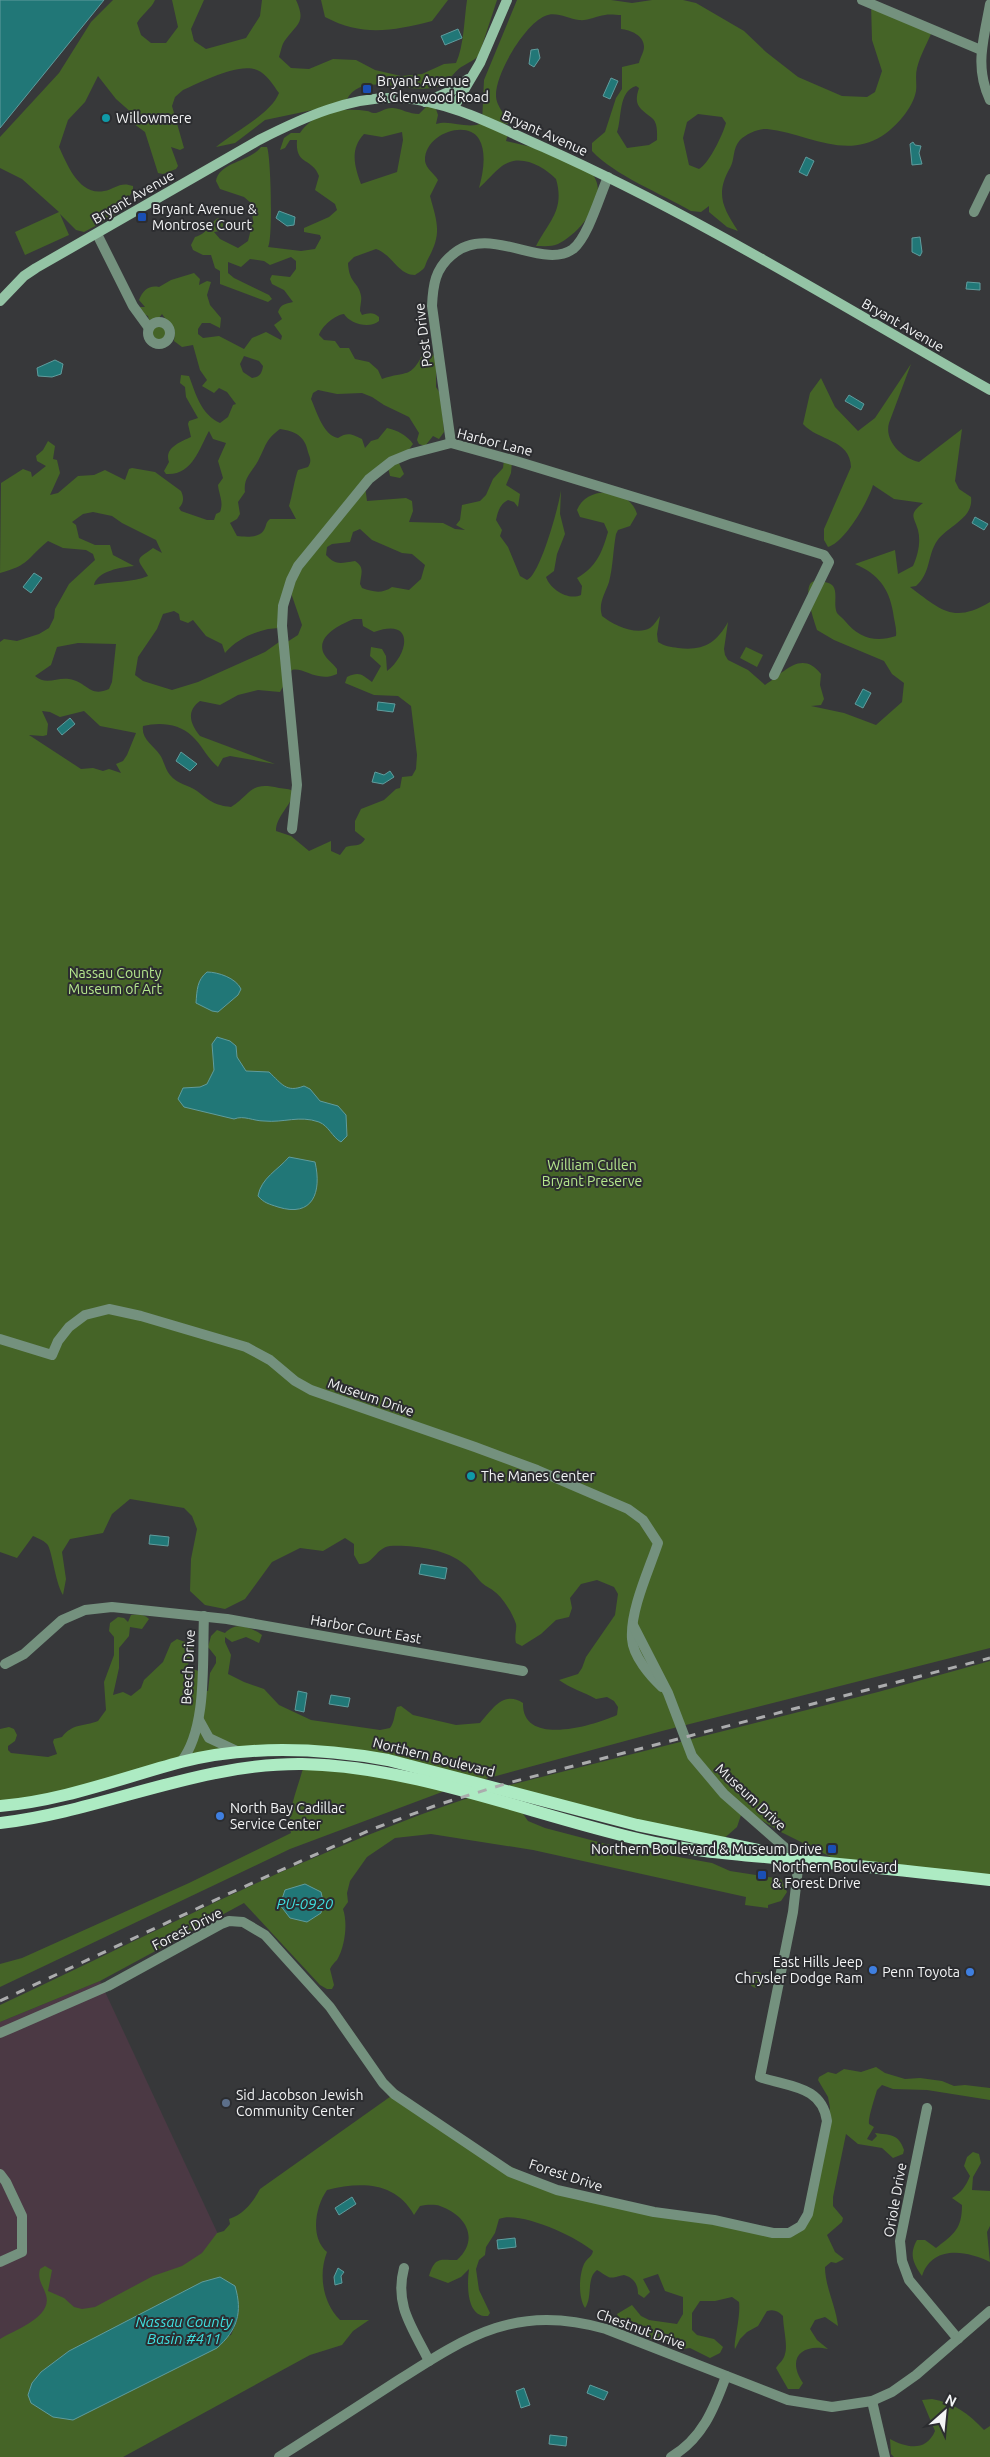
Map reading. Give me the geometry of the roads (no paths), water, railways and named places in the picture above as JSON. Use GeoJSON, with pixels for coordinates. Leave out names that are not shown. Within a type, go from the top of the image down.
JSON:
{"type":"FeatureCollection","features":[{"type":"Feature","properties":{"kind":"main road"},"geometry":{"type":"LineString","coordinates":[[454,107],[486,49],[507,0]]}},
{"type":"Feature","properties":{"kind":"main road"},"geometry":{"type":"LineString","coordinates":[[425,102],[452,90],[473,75]]}},
{"type":"Feature","properties":{"kind":"main road","name":"Bryant Avenue"},"geometry":{"type":"LineString","coordinates":[[0,301],[24,276],[258,140],[308,117],[368,101],[392,98],[454,107],[608,177],[673,210],[990,390]]}},
{"type":"Feature","properties":{"kind":"main road","name":"Northern Boulevard"},"geometry":{"type":"LineString","coordinates":[[0,1806],[74,1792],[181,1762],[239,1752],[304,1750],[358,1754],[388,1760],[637,1825],[721,1841],[800,1860]]}},
{"type":"Feature","properties":{"kind":"main road","name":"Northern Boulevard"},"geometry":{"type":"LineString","coordinates":[[0,1823],[63,1812],[212,1772],[251,1766],[304,1764],[382,1772],[422,1781],[639,1840],[712,1854],[800,1860],[990,1880]]}},
{"type":"Feature","properties":{"kind":"street"},"geometry":{"type":"LineString","coordinates":[[862,0],[982,50]]}},
{"type":"Feature","properties":{"kind":"street"},"geometry":{"type":"LineString","coordinates":[[990,4],[980,70],[982,83],[990,100]]}},
{"type":"Feature","properties":{"kind":"street","name":"Post Drive"},"geometry":{"type":"LineString","coordinates":[[452,443],[432,306],[432,285],[440,268],[455,252],[478,244],[496,244],[553,255],[572,249],[579,243],[608,177]]}},
{"type":"Feature","properties":{"kind":"street"},"geometry":{"type":"LineString","coordinates":[[974,212],[990,179]]}},
{"type":"Feature","properties":{"kind":"street"},"geometry":{"type":"LineString","coordinates":[[97,234],[133,306],[149,328]]}},
{"type":"Feature","properties":{"kind":"street","name":"Harbor Lane"},"geometry":{"type":"LineString","coordinates":[[292,829],[297,785],[282,626],[283,606],[290,580],[308,552],[375,472],[386,464],[409,454],[452,443],[808,548],[827,556],[829,562],[774,675]]}},
{"type":"Feature","properties":{"kind":"street","name":"Museum Drive"},"geometry":{"type":"LineString","coordinates":[[0,1339],[52,1355],[65,1331],[85,1315],[109,1308],[141,1316],[246,1347],[270,1360],[295,1381],[311,1390],[537,1470],[628,1509],[643,1520],[658,1543],[636,1609],[633,1625],[668,1693],[689,1752],[705,1774],[724,1794],[800,1860]]}},
{"type":"Feature","properties":{"kind":"street","name":"Harbor Court East"},"geometry":{"type":"LineString","coordinates":[[5,1664],[24,1654],[53,1625],[72,1614],[85,1610],[112,1607],[204,1616],[523,1671]]}},
{"type":"Feature","properties":{"kind":"street","name":"Beech Drive"},"geometry":{"type":"LineString","coordinates":[[181,1762],[192,1747],[199,1720],[204,1616]]}},
{"type":"Feature","properties":{"kind":"street","name":"Beech Drive"},"geometry":{"type":"LineString","coordinates":[[199,1720],[209,1738],[239,1752]]}},
{"type":"Feature","properties":{"kind":"street","name":"Forest Drive"},"geometry":{"type":"LineString","coordinates":[[0,2033],[108,1986],[222,1924],[229,1921],[243,1922],[265,1935],[330,2006],[388,2089],[510,2172],[557,2190],[593,2200],[654,2212],[714,2220],[773,2233],[788,2233],[801,2226],[808,2214],[827,2121],[825,2109],[813,2094],[760,2077],[793,1912],[800,1860]]}},
{"type":"Feature","properties":{"kind":"street","name":"Oriole Drive"},"geometry":{"type":"LineString","coordinates":[[927,2108],[902,2228],[900,2251],[904,2271],[909,2280],[958,2339]]}},
{"type":"Feature","properties":{"kind":"street"},"geometry":{"type":"LineString","coordinates":[[0,2174],[6,2182],[22,2216],[22,2252],[0,2262]]}},
{"type":"Feature","properties":{"kind":"street"},"geometry":{"type":"LineString","coordinates":[[404,2268],[401,2280],[400,2301],[429,2361]]}},
{"type":"Feature","properties":{"kind":"street","name":"Chestnut Drive"},"geometry":{"type":"LineString","coordinates":[[279,2457],[455,2344],[486,2330],[523,2321],[559,2320],[584,2323],[606,2329],[802,2404],[832,2407],[872,2401],[905,2384],[990,2311]]}},
{"type":"Feature","properties":{"kind":"street"},"geometry":{"type":"LineString","coordinates":[[671,2457],[692,2441],[703,2428],[726,2376]]}},
{"type":"Feature","properties":{"kind":"street"},"geometry":{"type":"LineString","coordinates":[[872,2401],[885,2457]]}},
{"type":"Feature","properties":{"kind":"water"},"geometry":{"type":"Polygon","coordinates":[[[0,0],[104,0],[0,128],[0,0]]]}},
{"type":"Feature","properties":{"kind":"water"},"geometry":{"type":"Polygon","coordinates":[[[458,29],[462,38],[445,45],[441,36],[458,29]]]}},
{"type":"Feature","properties":{"kind":"water"},"geometry":{"type":"Polygon","coordinates":[[[538,49],[540,58],[534,67],[529,64],[531,50],[538,49]]]}},
{"type":"Feature","properties":{"kind":"water"},"geometry":{"type":"Polygon","coordinates":[[[611,78],[618,81],[610,99],[603,96],[611,78]]]}},
{"type":"Feature","properties":{"kind":"water"},"geometry":{"type":"Polygon","coordinates":[[[913,142],[915,145],[921,146],[919,153],[922,164],[912,165],[910,144],[913,142]]]}},
{"type":"Feature","properties":{"kind":"water"},"geometry":{"type":"Polygon","coordinates":[[[806,157],[814,161],[807,176],[799,172],[806,157]]]}},
{"type":"Feature","properties":{"kind":"water"},"geometry":{"type":"Polygon","coordinates":[[[279,211],[295,217],[294,225],[287,226],[276,218],[279,211]]]}},
{"type":"Feature","properties":{"kind":"water"},"geometry":{"type":"Polygon","coordinates":[[[920,237],[922,252],[920,256],[912,252],[912,238],[920,237]]]}},
{"type":"Feature","properties":{"kind":"water"},"geometry":{"type":"Polygon","coordinates":[[[967,282],[980,283],[980,290],[966,289],[967,282]]]}},
{"type":"Feature","properties":{"kind":"water"},"geometry":{"type":"Polygon","coordinates":[[[55,360],[63,364],[61,374],[52,377],[38,376],[37,368],[55,360]]]}},
{"type":"Feature","properties":{"kind":"water"},"geometry":{"type":"Polygon","coordinates":[[[849,395],[864,404],[861,410],[845,401],[849,395]]]}},
{"type":"Feature","properties":{"kind":"water"},"geometry":{"type":"Polygon","coordinates":[[[975,517],[988,524],[984,530],[972,523],[975,517]]]}},
{"type":"Feature","properties":{"kind":"water"},"geometry":{"type":"Polygon","coordinates":[[[34,573],[42,578],[31,593],[23,587],[34,573]]]}},
{"type":"Feature","properties":{"kind":"water"},"geometry":{"type":"Polygon","coordinates":[[[863,689],[871,693],[863,708],[855,704],[863,689]]]}},
{"type":"Feature","properties":{"kind":"water"},"geometry":{"type":"Polygon","coordinates":[[[378,702],[395,704],[393,712],[377,710],[378,702]]]}},
{"type":"Feature","properties":{"kind":"water"},"geometry":{"type":"Polygon","coordinates":[[[70,718],[75,724],[62,735],[57,729],[70,718]]]}},
{"type":"Feature","properties":{"kind":"water"},"geometry":{"type":"Polygon","coordinates":[[[181,752],[197,764],[190,771],[176,761],[181,752]]]}},
{"type":"Feature","properties":{"kind":"water"},"geometry":{"type":"Polygon","coordinates":[[[390,771],[394,777],[383,784],[372,782],[375,772],[384,775],[390,771]]]}},
{"type":"Feature","properties":{"kind":"water"},"geometry":{"type":"Polygon","coordinates":[[[207,972],[226,976],[239,985],[241,989],[238,995],[218,1012],[196,1003],[199,982],[207,972]]]}},
{"type":"Feature","properties":{"kind":"water"},"geometry":{"type":"Polygon","coordinates":[[[217,1037],[230,1041],[236,1046],[237,1057],[246,1071],[269,1072],[288,1088],[304,1086],[310,1089],[320,1101],[338,1106],[346,1115],[347,1136],[341,1142],[322,1124],[312,1120],[260,1121],[241,1118],[234,1119],[184,1107],[178,1099],[183,1088],[200,1087],[207,1084],[214,1070],[212,1044],[217,1037]]]}},
{"type":"Feature","properties":{"kind":"water"},"geometry":{"type":"Polygon","coordinates":[[[289,1157],[315,1162],[317,1173],[316,1192],[307,1206],[300,1209],[278,1207],[265,1202],[258,1196],[266,1179],[289,1157]]]}},
{"type":"Feature","properties":{"kind":"water"},"geometry":{"type":"Polygon","coordinates":[[[150,1535],[169,1537],[168,1546],[149,1544],[150,1535]]]}},
{"type":"Feature","properties":{"kind":"water"},"geometry":{"type":"Polygon","coordinates":[[[421,1564],[447,1568],[445,1579],[419,1574],[421,1564]]]}},
{"type":"Feature","properties":{"kind":"water"},"geometry":{"type":"Polygon","coordinates":[[[298,1691],[307,1693],[304,1712],[295,1710],[298,1691]]]}},
{"type":"Feature","properties":{"kind":"water"},"geometry":{"type":"Polygon","coordinates":[[[331,1695],[350,1698],[348,1707],[329,1704],[331,1695]]]}},
{"type":"Feature","properties":{"kind":"water","name":"PU-0920"},"geometry":{"type":"Polygon","coordinates":[[[305,1884],[321,1892],[323,1901],[321,1913],[307,1922],[290,1918],[280,1905],[285,1890],[305,1884]]]}},
{"type":"Feature","properties":{"kind":"water"},"geometry":{"type":"Polygon","coordinates":[[[352,2197],[356,2204],[339,2215],[335,2208],[352,2197]]]}},
{"type":"Feature","properties":{"kind":"water"},"geometry":{"type":"Polygon","coordinates":[[[515,2238],[516,2247],[498,2249],[497,2240],[515,2238]]]}},
{"type":"Feature","properties":{"kind":"water"},"geometry":{"type":"Polygon","coordinates":[[[338,2268],[344,2272],[341,2276],[342,2283],[335,2285],[334,2277],[338,2268]]]}},
{"type":"Feature","properties":{"kind":"water","name":"Nassau County Basin #411"},"geometry":{"type":"Polygon","coordinates":[[[220,2277],[235,2286],[238,2313],[234,2328],[217,2348],[73,2420],[53,2417],[31,2403],[28,2395],[32,2383],[41,2372],[69,2351],[202,2282],[220,2277]]]}},
{"type":"Feature","properties":{"kind":"water"},"geometry":{"type":"Polygon","coordinates":[[[590,2385],[608,2392],[604,2400],[587,2393],[590,2385]]]}},
{"type":"Feature","properties":{"kind":"water"},"geometry":{"type":"Polygon","coordinates":[[[524,2388],[530,2405],[521,2408],[516,2391],[524,2388]]]}},
{"type":"Feature","properties":{"kind":"water"},"geometry":{"type":"Polygon","coordinates":[[[550,2435],[567,2437],[566,2446],[549,2444],[550,2435]]]}},
{"type":"Feature","properties":{"kind":"railway"},"geometry":{"type":"LineString","coordinates":[[0,2001],[370,1830],[437,1805],[508,1783],[990,1658]]}},
{"type":"Feature","properties":{"kind":"place","name":"Bryant Avenue & Glenwood Road"},"geometry":{"type":"Point","coordinates":[367,89]}},
{"type":"Feature","properties":{"kind":"place","name":"Willowmere"},"geometry":{"type":"Point","coordinates":[106,118]}},
{"type":"Feature","properties":{"kind":"place","name":"Bryant Avenue & Montrose Court"},"geometry":{"type":"Point","coordinates":[142,217]}},
{"type":"Feature","properties":{"kind":"place","name":"The Manes Center"},"geometry":{"type":"Point","coordinates":[471,1476]}},
{"type":"Feature","properties":{"kind":"place","name":"North Bay Cadillac Service Center"},"geometry":{"type":"Point","coordinates":[220,1816]}},
{"type":"Feature","properties":{"kind":"place","name":"Northern Boulevard & Museum Drive"},"geometry":{"type":"Point","coordinates":[832,1849]}},
{"type":"Feature","properties":{"kind":"place","name":"Northern Boulevard & Forest Drive"},"geometry":{"type":"Point","coordinates":[762,1875]}},
{"type":"Feature","properties":{"kind":"place","name":"East Hills Jeep Chrysler Dodge Ram"},"geometry":{"type":"Point","coordinates":[873,1970]}},
{"type":"Feature","properties":{"kind":"place","name":"Penn Toyota"},"geometry":{"type":"Point","coordinates":[970,1972]}},
{"type":"Feature","properties":{"kind":"place","name":"Sid Jacobson Jewish Community Center"},"geometry":{"type":"Point","coordinates":[226,2103]}},
{"type":"Feature","properties":{"kind":"park label","name":"Nassau County Museum of Art"},"geometry":{"type":"Point","coordinates":[115,982]}},
{"type":"Feature","properties":{"kind":"park label","name":"William Cullen Bryant Preserve"},"geometry":{"type":"Point","coordinates":[592,1174]}}]}
